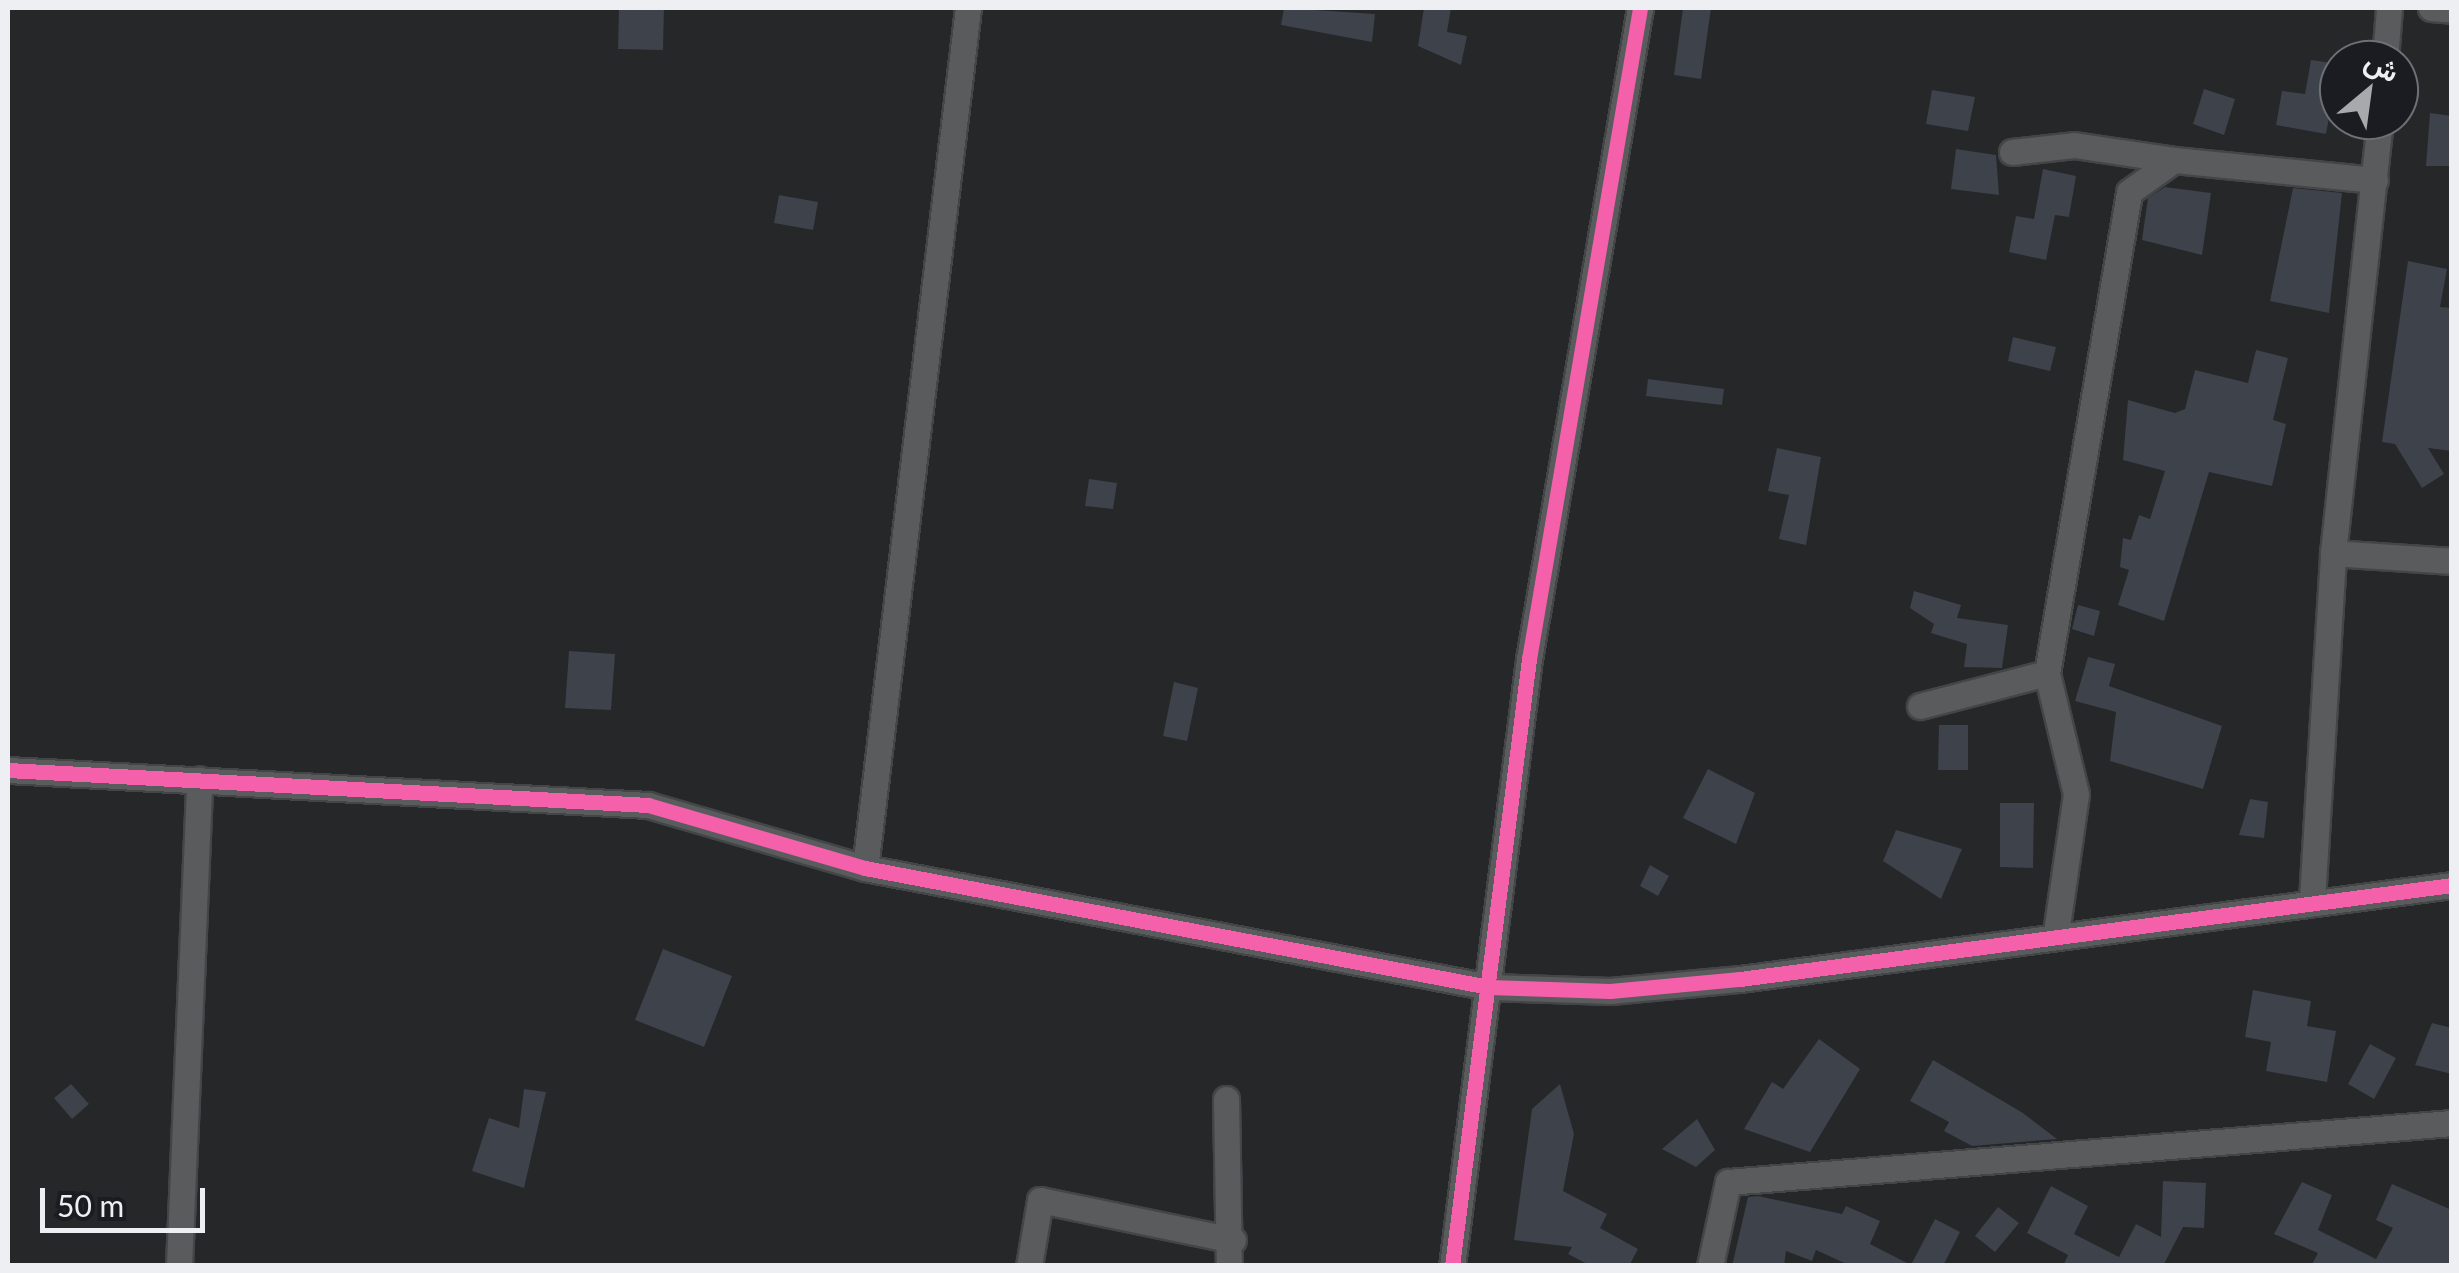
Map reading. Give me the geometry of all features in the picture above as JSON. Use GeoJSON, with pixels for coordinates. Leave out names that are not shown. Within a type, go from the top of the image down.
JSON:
{"type":"FeatureCollection","features":[{"type":"Feature","properties":{"kind":"street"},"geometry":{"type":"LineString","coordinates":[[865,868],[968,8]]}},
{"type":"Feature","properties":{"kind":"street"},"geometry":{"type":"LineString","coordinates":[[1452,1266],[1587,281],[1640,8]]}},
{"type":"Feature","properties":{"kind":"street"},"geometry":{"type":"LineString","coordinates":[[2386,40],[2389,8]]}},
{"type":"Feature","properties":{"kind":"street"},"geometry":{"type":"LineString","coordinates":[[2430,8],[2452,10]]}},
{"type":"Feature","properties":{"kind":"street"},"geometry":{"type":"LineString","coordinates":[[2312,900],[2333,553],[2378,140]]}},
{"type":"Feature","properties":{"kind":"street"},"geometry":{"type":"LineString","coordinates":[[2012,152],[2074,145],[2174,160],[2374,180]]}},
{"type":"Feature","properties":{"kind":"street"},"geometry":{"type":"LineString","coordinates":[[2056,934],[2076,794],[2047,674],[2129,192],[2174,160]]}},
{"type":"Feature","properties":{"kind":"street"},"geometry":{"type":"LineString","coordinates":[[2333,553],[2452,561]]}},
{"type":"Feature","properties":{"kind":"street"},"geometry":{"type":"LineString","coordinates":[[1920,706],[2047,674]]}},
{"type":"Feature","properties":{"kind":"street"},"geometry":{"type":"LineString","coordinates":[[8,770],[648,805],[865,868],[1489,987],[1610,991],[1722,981],[2312,900],[2452,886]]}},
{"type":"Feature","properties":{"kind":"street"},"geometry":{"type":"LineString","coordinates":[[179,1266],[199,779]]}},
{"type":"Feature","properties":{"kind":"street"},"geometry":{"type":"LineString","coordinates":[[1030,1266],[1040,1200],[1231,1253],[1226,1099]]}},
{"type":"Feature","properties":{"kind":"street"},"geometry":{"type":"LineString","coordinates":[[1710,1266],[1728,1182],[2452,1123]]}},
{"type":"Feature","properties":{"kind":"building"},"geometry":{"type":"Polygon","coordinates":[[[619,8],[664,8],[663,50],[618,49],[619,8]]]}},
{"type":"Feature","properties":{"kind":"building"},"geometry":{"type":"Polygon","coordinates":[[[1284,8],[1375,14],[1372,42],[1281,25],[1284,8]]]}},
{"type":"Feature","properties":{"kind":"building"},"geometry":{"type":"Polygon","coordinates":[[[1424,8],[1451,8],[1447,32],[1467,36],[1461,65],[1418,46],[1424,8]]]}},
{"type":"Feature","properties":{"kind":"building"},"geometry":{"type":"Polygon","coordinates":[[[1683,8],[1711,8],[1701,79],[1674,75],[1683,8]]]}},
{"type":"Feature","properties":{"kind":"building"},"geometry":{"type":"Polygon","coordinates":[[[2311,60],[2319,61],[2319,133],[2276,125],[2282,91],[2305,94],[2311,60]]]}},
{"type":"Feature","properties":{"kind":"building"},"geometry":{"type":"Polygon","coordinates":[[[2204,89],[2235,99],[2224,135],[2193,124],[2204,89]]]}},
{"type":"Feature","properties":{"kind":"building"},"geometry":{"type":"Polygon","coordinates":[[[1932,90],[1975,97],[1968,131],[1926,124],[1932,90]]]}},
{"type":"Feature","properties":{"kind":"building"},"geometry":{"type":"Polygon","coordinates":[[[2430,113],[2452,116],[2452,166],[2426,166],[2430,113]]]}},
{"type":"Feature","properties":{"kind":"building"},"geometry":{"type":"Polygon","coordinates":[[[1956,149],[1996,155],[1999,195],[1951,189],[1956,149]]]}},
{"type":"Feature","properties":{"kind":"building"},"geometry":{"type":"Polygon","coordinates":[[[2043,169],[2076,176],[2069,217],[2055,215],[2046,260],[2009,252],[2016,216],[2034,219],[2043,169]]]}},
{"type":"Feature","properties":{"kind":"building"},"geometry":{"type":"Polygon","coordinates":[[[2165,187],[2211,193],[2202,255],[2142,240],[2148,198],[2165,187]]]}},
{"type":"Feature","properties":{"kind":"building"},"geometry":{"type":"Polygon","coordinates":[[[2293,188],[2342,193],[2329,313],[2270,301],[2293,188]]]}},
{"type":"Feature","properties":{"kind":"building"},"geometry":{"type":"Polygon","coordinates":[[[779,195],[818,202],[813,230],[774,223],[779,195]]]}},
{"type":"Feature","properties":{"kind":"building"},"geometry":{"type":"Polygon","coordinates":[[[2408,261],[2447,269],[2440,307],[2452,308],[2452,451],[2428,448],[2444,474],[2422,488],[2395,444],[2382,442],[2408,261]]]}},
{"type":"Feature","properties":{"kind":"building"},"geometry":{"type":"Polygon","coordinates":[[[2013,337],[2056,347],[2050,371],[2008,361],[2013,337]]]}},
{"type":"Feature","properties":{"kind":"building"},"geometry":{"type":"Polygon","coordinates":[[[2256,350],[2288,358],[2273,420],[2286,424],[2272,486],[2209,472],[2164,621],[2118,605],[2129,570],[2120,567],[2123,538],[2131,540],[2139,515],[2150,519],[2165,471],[2123,460],[2128,400],[2175,413],[2185,409],[2195,370],[2248,383],[2256,350]]]}},
{"type":"Feature","properties":{"kind":"building"},"geometry":{"type":"Polygon","coordinates":[[[1648,379],[1724,389],[1722,405],[1646,396],[1648,379]]]}},
{"type":"Feature","properties":{"kind":"building"},"geometry":{"type":"Polygon","coordinates":[[[1777,448],[1821,457],[1806,545],[1779,539],[1789,495],[1768,491],[1777,448]]]}},
{"type":"Feature","properties":{"kind":"building"},"geometry":{"type":"Polygon","coordinates":[[[1089,479],[1117,483],[1113,509],[1085,506],[1089,479]]]}},
{"type":"Feature","properties":{"kind":"building"},"geometry":{"type":"Polygon","coordinates":[[[1914,591],[1961,605],[1957,618],[2008,625],[2002,668],[1964,667],[1967,644],[1931,633],[1934,624],[1910,608],[1914,591]]]}},
{"type":"Feature","properties":{"kind":"building"},"geometry":{"type":"Polygon","coordinates":[[[2078,605],[2100,611],[2094,636],[2072,629],[2078,605]]]}},
{"type":"Feature","properties":{"kind":"building"},"geometry":{"type":"Polygon","coordinates":[[[569,651],[615,654],[611,710],[565,708],[569,651]]]}},
{"type":"Feature","properties":{"kind":"building"},"geometry":{"type":"Polygon","coordinates":[[[2088,657],[2115,664],[2109,686],[2222,726],[2203,789],[2110,761],[2116,712],[2075,701],[2088,657]]]}},
{"type":"Feature","properties":{"kind":"building"},"geometry":{"type":"Polygon","coordinates":[[[1174,682],[1198,688],[1187,741],[1163,736],[1174,682]]]}},
{"type":"Feature","properties":{"kind":"building"},"geometry":{"type":"Polygon","coordinates":[[[1939,725],[1968,725],[1968,770],[1938,770],[1939,725]]]}},
{"type":"Feature","properties":{"kind":"building"},"geometry":{"type":"Polygon","coordinates":[[[1708,769],[1755,793],[1736,844],[1683,818],[1708,769]]]}},
{"type":"Feature","properties":{"kind":"building"},"geometry":{"type":"Polygon","coordinates":[[[2250,799],[2268,802],[2264,838],[2239,835],[2250,799]]]}},
{"type":"Feature","properties":{"kind":"building"},"geometry":{"type":"Polygon","coordinates":[[[2000,803],[2034,803],[2033,868],[2000,867],[2000,803]]]}},
{"type":"Feature","properties":{"kind":"building"},"geometry":{"type":"Polygon","coordinates":[[[1896,830],[1962,849],[1941,899],[1883,861],[1896,830]]]}},
{"type":"Feature","properties":{"kind":"building"},"geometry":{"type":"Polygon","coordinates":[[[1650,865],[1669,876],[1658,896],[1640,886],[1650,865]]]}},
{"type":"Feature","properties":{"kind":"building"},"geometry":{"type":"Polygon","coordinates":[[[663,949],[732,976],[704,1047],[635,1020],[663,949]]]}},
{"type":"Feature","properties":{"kind":"building"},"geometry":{"type":"Polygon","coordinates":[[[2253,990],[2311,1001],[2307,1026],[2336,1031],[2327,1082],[2266,1071],[2271,1042],[2245,1037],[2253,990]]]}},
{"type":"Feature","properties":{"kind":"building"},"geometry":{"type":"Polygon","coordinates":[[[2432,1023],[2452,1028],[2452,1074],[2415,1065],[2432,1023]]]}},
{"type":"Feature","properties":{"kind":"building"},"geometry":{"type":"Polygon","coordinates":[[[1819,1039],[1860,1069],[1810,1152],[1744,1129],[1772,1082],[1783,1089],[1819,1039]]]}},
{"type":"Feature","properties":{"kind":"building"},"geometry":{"type":"Polygon","coordinates":[[[2370,1044],[2396,1058],[2374,1099],[2348,1084],[2370,1044]]]}},
{"type":"Feature","properties":{"kind":"building"},"geometry":{"type":"Polygon","coordinates":[[[1933,1060],[2023,1113],[2057,1139],[1972,1146],[1944,1131],[1949,1122],[1910,1101],[1933,1060]]]}},
{"type":"Feature","properties":{"kind":"building"},"geometry":{"type":"Polygon","coordinates":[[[71,1084],[89,1104],[72,1119],[54,1098],[71,1084]]]}},
{"type":"Feature","properties":{"kind":"building"},"geometry":{"type":"Polygon","coordinates":[[[1560,1084],[1574,1134],[1563,1191],[1607,1214],[1600,1228],[1638,1249],[1629,1266],[1591,1266],[1568,1254],[1572,1247],[1514,1240],[1532,1109],[1560,1084]]]}},
{"type":"Feature","properties":{"kind":"building"},"geometry":{"type":"Polygon","coordinates":[[[524,1089],[546,1092],[524,1188],[472,1171],[489,1118],[519,1128],[524,1089]]]}},
{"type":"Feature","properties":{"kind":"building"},"geometry":{"type":"Polygon","coordinates":[[[1697,1119],[1715,1150],[1696,1167],[1662,1149],[1697,1119]]]}},
{"type":"Feature","properties":{"kind":"building"},"geometry":{"type":"Polygon","coordinates":[[[2163,1181],[2206,1183],[2204,1228],[2183,1227],[2163,1266],[2063,1266],[2068,1255],[2027,1233],[2051,1186],[2088,1206],[2074,1234],[2119,1257],[2136,1224],[2161,1237],[2163,1181]]]}},
{"type":"Feature","properties":{"kind":"building"},"geometry":{"type":"Polygon","coordinates":[[[2302,1182],[2332,1195],[2318,1230],[2376,1259],[2393,1228],[2376,1220],[2392,1184],[2452,1210],[2452,1266],[2311,1266],[2318,1253],[2274,1234],[2302,1182]]]}},
{"type":"Feature","properties":{"kind":"building"},"geometry":{"type":"Polygon","coordinates":[[[1748,1197],[1842,1214],[1846,1206],[1880,1221],[1870,1244],[1911,1265],[1935,1219],[1960,1232],[1943,1266],[1851,1266],[1816,1250],[1812,1261],[1786,1251],[1784,1266],[1732,1266],[1748,1197]]]}},
{"type":"Feature","properties":{"kind":"building"},"geometry":{"type":"Polygon","coordinates":[[[1998,1207],[2019,1223],[1995,1252],[1975,1236],[1998,1207]]]}},
{"type":"Feature","properties":{"kind":"cycle path"},"geometry":{"type":"LineString","coordinates":[[1452,1266],[1529,659],[1640,8]]}},
{"type":"Feature","properties":{"kind":"cycle path"},"geometry":{"type":"LineString","coordinates":[[8,770],[648,805],[865,868],[1489,987],[1610,991],[1740,979],[2452,885]]}}]}
